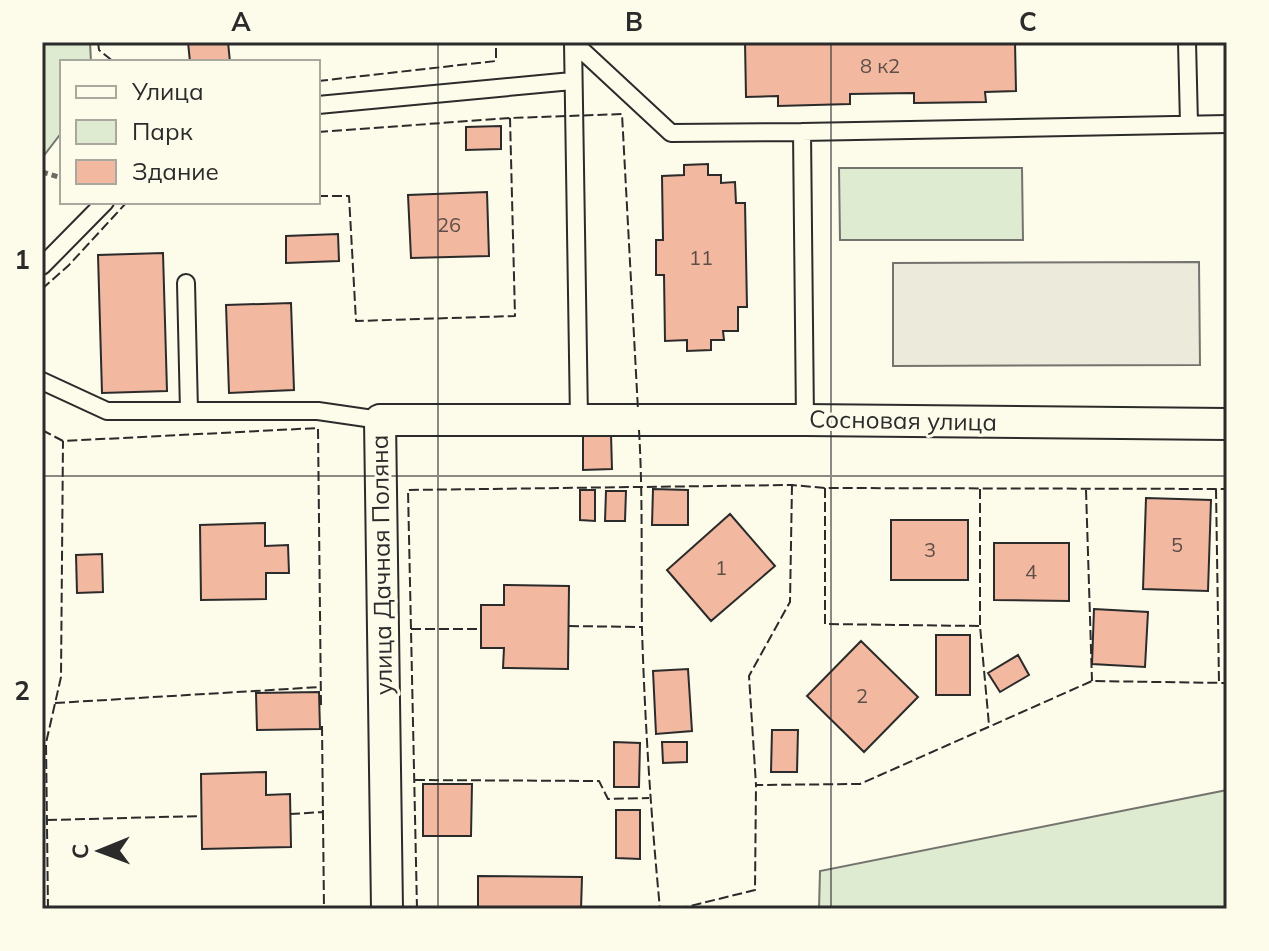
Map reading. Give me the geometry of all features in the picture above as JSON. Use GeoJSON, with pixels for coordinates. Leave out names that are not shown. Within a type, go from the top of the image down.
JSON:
{"type":"FeatureCollection","features":[{"type":"Feature","properties":{"kind":"street","name":"Сосновая улица"},"geometry":{"type":"LineString","coordinates":[[579,419],[1227,424]]}},
{"type":"Feature","properties":{"kind":"street","name":"улица Дачная Поляна"},"geometry":{"type":"LineString","coordinates":[[387,909],[380,420],[579,419]]}},
{"type":"Feature","properties":{"kind":"lane"},"geometry":{"type":"LineString","coordinates":[[573,42],[579,419]]}},
{"type":"Feature","properties":{"kind":"lane"},"geometry":{"type":"LineString","coordinates":[[573,42],[671,133],[1227,124]]}},
{"type":"Feature","properties":{"kind":"lane"},"geometry":{"type":"LineString","coordinates":[[1187,42],[1189,124]]}},
{"type":"Feature","properties":{"kind":"lane"},"geometry":{"type":"LineString","coordinates":[[320,105],[572,81]]}},
{"type":"Feature","properties":{"kind":"lane"},"geometry":{"type":"LineString","coordinates":[[802,132],[805,420]]}},
{"type":"Feature","properties":{"kind":"lane"},"geometry":{"type":"LineString","coordinates":[[42,266],[103,204]]}},
{"type":"Feature","properties":{"kind":"lane"},"geometry":{"type":"LineString","coordinates":[[186,283],[189,411]]}},
{"type":"Feature","properties":{"kind":"lane"},"geometry":{"type":"LineString","coordinates":[[42,381],[107,411],[318,411],[380,420]]}},
{"type":"Feature","properties":{"kind":"green space"},"geometry":{"type":"Polygon","coordinates":[[[42,42],[90,42],[91,60],[60,60],[60,135],[42,158],[42,42]]]}},
{"type":"Feature","properties":{"kind":"green space"},"geometry":{"type":"Polygon","coordinates":[[[839,168],[1022,168],[1023,240],[840,240],[839,168]]]}},
{"type":"Feature","properties":{"kind":"green space"},"geometry":{"type":"Polygon","coordinates":[[[1227,790],[1227,909],[819,909],[820,871],[1227,790]]]}},
{"type":"Feature","properties":{"kind":"shaded area"},"geometry":{"type":"Polygon","coordinates":[[[1199,262],[1200,365],[893,366],[893,263],[1199,262]]]}},
{"type":"Feature","properties":{"kind":"building"},"geometry":{"type":"Polygon","coordinates":[[[188,42],[228,42],[230,60],[190,60],[188,42]]]}},
{"type":"Feature","properties":{"kind":"building"},"geometry":{"type":"Polygon","coordinates":[[[745,42],[1015,42],[1016,91],[985,92],[986,102],[914,103],[914,93],[850,94],[850,104],[778,106],[778,96],[746,97],[745,42]]]}},
{"type":"Feature","properties":{"kind":"building"},"geometry":{"type":"Polygon","coordinates":[[[501,126],[501,149],[466,150],[466,127],[501,126]]]}},
{"type":"Feature","properties":{"kind":"building"},"geometry":{"type":"Polygon","coordinates":[[[708,164],[708,175],[721,175],[721,183],[735,182],[736,203],[745,203],[747,307],[738,307],[738,331],[723,331],[724,340],[711,340],[711,350],[687,351],[687,340],[665,341],[664,275],[656,275],[656,240],[663,240],[662,176],[684,175],[684,165],[708,164]]]}},
{"type":"Feature","properties":{"kind":"building"},"geometry":{"type":"Polygon","coordinates":[[[487,192],[489,256],[411,258],[408,195],[487,192]]]}},
{"type":"Feature","properties":{"kind":"building"},"geometry":{"type":"Polygon","coordinates":[[[338,234],[339,261],[286,263],[286,236],[338,234]]]}},
{"type":"Feature","properties":{"kind":"building"},"geometry":{"type":"Polygon","coordinates":[[[163,253],[167,391],[102,393],[98,255],[163,253]]]}},
{"type":"Feature","properties":{"kind":"building"},"geometry":{"type":"Polygon","coordinates":[[[291,303],[294,390],[229,393],[226,305],[291,303]]]}},
{"type":"Feature","properties":{"kind":"building"},"geometry":{"type":"Polygon","coordinates":[[[583,434],[611,434],[612,469],[583,470],[583,434]]]}},
{"type":"Feature","properties":{"kind":"building"},"geometry":{"type":"Polygon","coordinates":[[[653,489],[688,490],[688,525],[652,525],[653,489]]]}},
{"type":"Feature","properties":{"kind":"building"},"geometry":{"type":"Polygon","coordinates":[[[580,490],[595,490],[595,521],[580,520],[580,490]]]}},
{"type":"Feature","properties":{"kind":"building"},"geometry":{"type":"Polygon","coordinates":[[[606,491],[626,491],[625,521],[605,521],[606,491]]]}},
{"type":"Feature","properties":{"kind":"building"},"geometry":{"type":"Polygon","coordinates":[[[1146,498],[1211,500],[1208,591],[1143,589],[1146,498]]]}},
{"type":"Feature","properties":{"kind":"building"},"geometry":{"type":"Polygon","coordinates":[[[730,514],[775,566],[711,621],[667,570],[730,514]]]}},
{"type":"Feature","properties":{"kind":"building"},"geometry":{"type":"Polygon","coordinates":[[[891,520],[968,520],[968,580],[891,580],[891,520]]]}},
{"type":"Feature","properties":{"kind":"building"},"geometry":{"type":"Polygon","coordinates":[[[265,523],[265,546],[288,545],[289,573],[266,573],[266,599],[201,600],[200,525],[265,523]]]}},
{"type":"Feature","properties":{"kind":"building"},"geometry":{"type":"Polygon","coordinates":[[[994,543],[1069,543],[1069,601],[994,600],[994,543]]]}},
{"type":"Feature","properties":{"kind":"building"},"geometry":{"type":"Polygon","coordinates":[[[102,554],[103,592],[77,593],[76,555],[102,554]]]}},
{"type":"Feature","properties":{"kind":"building"},"geometry":{"type":"Polygon","coordinates":[[[504,585],[569,586],[568,669],[503,668],[504,648],[481,648],[481,605],[504,605],[504,585]]]}},
{"type":"Feature","properties":{"kind":"building"},"geometry":{"type":"Polygon","coordinates":[[[1094,609],[1148,612],[1145,667],[1092,664],[1094,609]]]}},
{"type":"Feature","properties":{"kind":"building"},"geometry":{"type":"Polygon","coordinates":[[[936,635],[970,635],[970,695],[936,695],[936,635]]]}},
{"type":"Feature","properties":{"kind":"building"},"geometry":{"type":"Polygon","coordinates":[[[861,641],[918,697],[864,752],[807,696],[861,641]]]}},
{"type":"Feature","properties":{"kind":"building"},"geometry":{"type":"Polygon","coordinates":[[[1018,655],[1029,675],[1000,692],[988,673],[1018,655]]]}},
{"type":"Feature","properties":{"kind":"building"},"geometry":{"type":"Polygon","coordinates":[[[688,669],[692,731],[656,734],[653,671],[688,669]]]}},
{"type":"Feature","properties":{"kind":"building"},"geometry":{"type":"Polygon","coordinates":[[[319,692],[320,729],[257,730],[256,693],[319,692]]]}},
{"type":"Feature","properties":{"kind":"building"},"geometry":{"type":"Polygon","coordinates":[[[772,730],[798,730],[797,772],[771,772],[772,730]]]}},
{"type":"Feature","properties":{"kind":"building"},"geometry":{"type":"Polygon","coordinates":[[[614,742],[640,743],[639,787],[614,787],[614,742]]]}},
{"type":"Feature","properties":{"kind":"building"},"geometry":{"type":"Polygon","coordinates":[[[662,742],[687,742],[687,762],[663,763],[662,742]]]}},
{"type":"Feature","properties":{"kind":"building"},"geometry":{"type":"Polygon","coordinates":[[[266,772],[266,795],[290,794],[291,847],[202,849],[201,774],[266,772]]]}},
{"type":"Feature","properties":{"kind":"building"},"geometry":{"type":"Polygon","coordinates":[[[423,784],[472,784],[471,836],[423,836],[423,784]]]}},
{"type":"Feature","properties":{"kind":"building"},"geometry":{"type":"Polygon","coordinates":[[[616,810],[640,810],[640,859],[616,858],[616,810]]]}},
{"type":"Feature","properties":{"kind":"building"},"geometry":{"type":"Polygon","coordinates":[[[478,876],[582,877],[581,909],[478,909],[478,876]]]}},
{"type":"Feature","properties":{"kind":"fence"},"geometry":{"type":"LineString","coordinates":[[98,42],[99,50],[112,60]]}},
{"type":"Feature","properties":{"kind":"fence"},"geometry":{"type":"LineString","coordinates":[[320,81],[496,61],[496,42]]}},
{"type":"Feature","properties":{"kind":"fence"},"geometry":{"type":"LineString","coordinates":[[320,132],[510,118],[622,114],[638,410]]}},
{"type":"Feature","properties":{"kind":"fence"},"geometry":{"type":"LineString","coordinates":[[320,196],[349,196],[356,321],[515,316],[510,118]]}},
{"type":"Feature","properties":{"kind":"fence"},"geometry":{"type":"LineString","coordinates":[[42,289],[69,265],[125,204]]}},
{"type":"Feature","properties":{"kind":"fence"},"geometry":{"type":"LineString","coordinates":[[42,430],[63,441],[318,428],[321,706]]}},
{"type":"Feature","properties":{"kind":"fence"},"geometry":{"type":"LineString","coordinates":[[639,430],[643,665],[660,909]]}},
{"type":"Feature","properties":{"kind":"fence"},"geometry":{"type":"LineString","coordinates":[[48,909],[46,743],[61,677],[63,441]]}},
{"type":"Feature","properties":{"kind":"fence"},"geometry":{"type":"LineString","coordinates":[[792,485],[790,602],[749,676],[756,785],[860,784],[1092,681],[1227,683]]}},
{"type":"Feature","properties":{"kind":"fence"},"geometry":{"type":"LineString","coordinates":[[417,909],[408,490],[792,485],[825,488],[1227,489]]}},
{"type":"Feature","properties":{"kind":"fence"},"geometry":{"type":"LineString","coordinates":[[825,488],[825,624],[980,626]]}},
{"type":"Feature","properties":{"kind":"fence"},"geometry":{"type":"LineString","coordinates":[[980,489],[980,626],[989,725]]}},
{"type":"Feature","properties":{"kind":"fence"},"geometry":{"type":"LineString","coordinates":[[1216,489],[1219,683]]}},
{"type":"Feature","properties":{"kind":"fence"},"geometry":{"type":"LineString","coordinates":[[1086,490],[1092,681]]}},
{"type":"Feature","properties":{"kind":"fence"},"geometry":{"type":"LineString","coordinates":[[569,626],[642,627]]}},
{"type":"Feature","properties":{"kind":"fence"},"geometry":{"type":"LineString","coordinates":[[411,629],[481,629]]}},
{"type":"Feature","properties":{"kind":"fence"},"geometry":{"type":"LineString","coordinates":[[55,703],[321,687]]}},
{"type":"Feature","properties":{"kind":"fence"},"geometry":{"type":"LineString","coordinates":[[322,726],[324,909]]}},
{"type":"Feature","properties":{"kind":"fence"},"geometry":{"type":"LineString","coordinates":[[415,780],[599,781],[608,799],[649,798]]}},
{"type":"Feature","properties":{"kind":"fence"},"geometry":{"type":"LineString","coordinates":[[678,909],[755,890],[756,785]]}},
{"type":"Feature","properties":{"kind":"fence"},"geometry":{"type":"LineString","coordinates":[[290,814],[323,812]]}},
{"type":"Feature","properties":{"kind":"fence"},"geometry":{"type":"LineString","coordinates":[[47,820],[202,816]]}}]}
